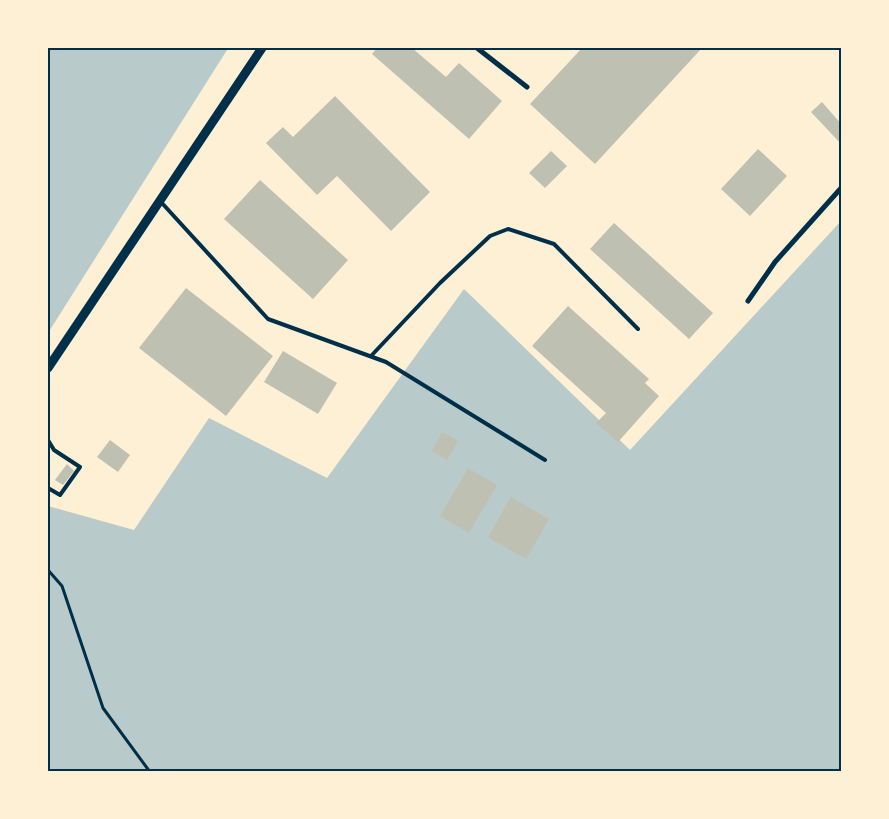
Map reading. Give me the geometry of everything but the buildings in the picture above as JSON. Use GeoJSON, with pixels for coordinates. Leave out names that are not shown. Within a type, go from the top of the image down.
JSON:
{"type":"FeatureCollection","features":[{"type":"Feature","properties":{"kind":"street"},"geometry":{"type":"LineString","coordinates":[[48,368],[262,48]]}},
{"type":"Feature","properties":{"kind":"street"},"geometry":{"type":"LineString","coordinates":[[477,48],[527,86]]}},
{"type":"Feature","properties":{"kind":"street"},"geometry":{"type":"LineString","coordinates":[[748,300],[776,262],[842,187]]}},
{"type":"Feature","properties":{"kind":"lane"},"geometry":{"type":"LineString","coordinates":[[159,200],[268,319],[386,362],[545,460]]}},
{"type":"Feature","properties":{"kind":"lane"},"geometry":{"type":"LineString","coordinates":[[371,356],[440,283],[490,236],[508,229],[554,244],[638,328]]}},
{"type":"Feature","properties":{"kind":"lane"},"geometry":{"type":"LineString","coordinates":[[48,440],[54,450],[80,467],[60,495],[48,488]]}},
{"type":"Feature","properties":{"kind":"path"},"geometry":{"type":"LineString","coordinates":[[48,570],[62,586],[103,708],[150,772]]}},
{"type":"Feature","properties":{"kind":"shaded area"},"geometry":{"type":"Polygon","coordinates":[[[48,48],[227,50],[48,333],[48,48]]]}},
{"type":"Feature","properties":{"kind":"shaded area"},"geometry":{"type":"Polygon","coordinates":[[[841,221],[841,771],[48,771],[48,506],[134,530],[209,418],[327,478],[464,289],[630,450],[841,221]]]}}]}
